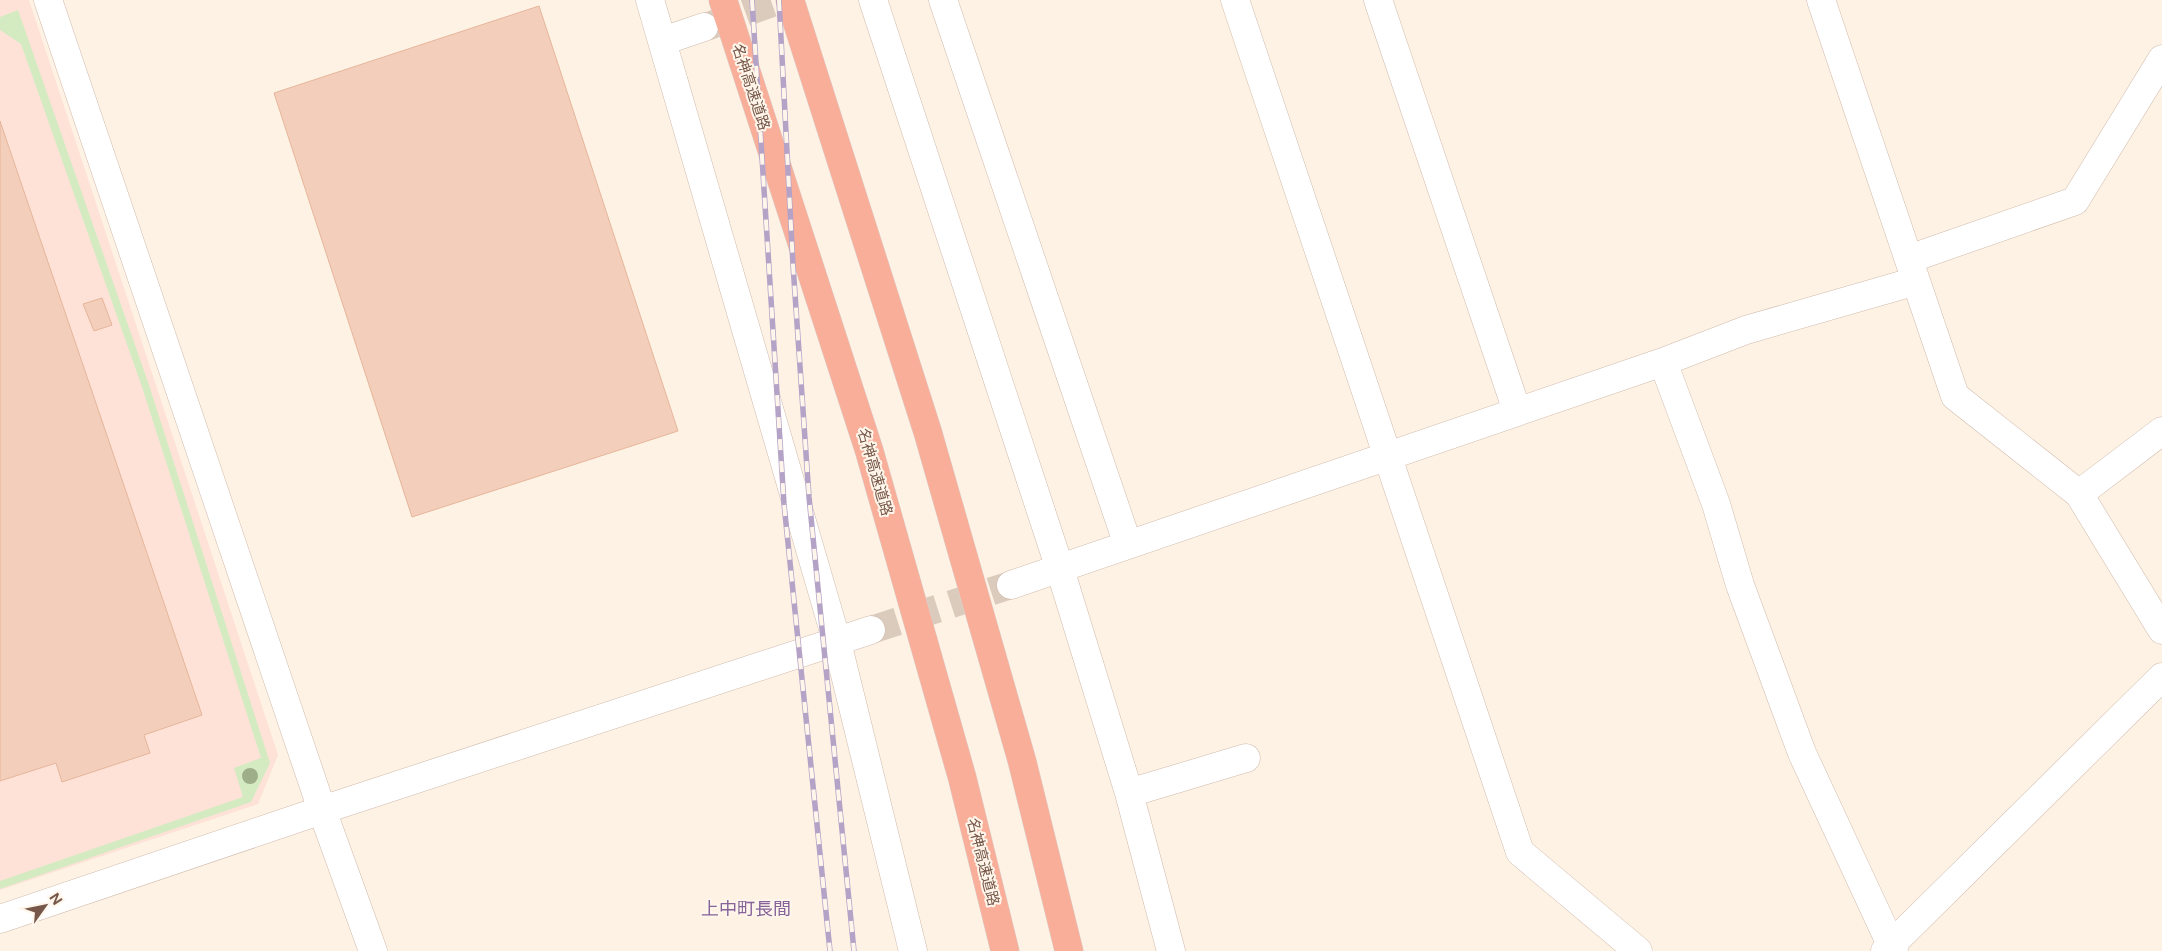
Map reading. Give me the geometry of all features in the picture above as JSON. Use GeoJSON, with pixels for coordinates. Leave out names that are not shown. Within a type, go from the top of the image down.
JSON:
{"type":"FeatureCollection","features":[{"type":"Feature","properties":{"kind":"highway","name":"名神高速道路"},"geometry":{"type":"LineString","coordinates":[[723,0],[870,450],[962,777],[1005,951]]}},
{"type":"Feature","properties":{"kind":"highway"},"geometry":{"type":"LineString","coordinates":[[790,0],[928,433],[1022,761],[1070,951]]}},
{"type":"Feature","properties":{"kind":"street"},"geometry":{"type":"LineString","coordinates":[[48,0],[322,810],[372,951]]}},
{"type":"Feature","properties":{"kind":"street"},"geometry":{"type":"LineString","coordinates":[[650,0],[837,642],[913,951]]}},
{"type":"Feature","properties":{"kind":"street"},"geometry":{"type":"LineString","coordinates":[[872,0],[1060,569],[1129,793],[1171,951]]}},
{"type":"Feature","properties":{"kind":"street"},"geometry":{"type":"LineString","coordinates":[[943,0],[1128,545]]}},
{"type":"Feature","properties":{"kind":"street"},"geometry":{"type":"LineString","coordinates":[[1235,0],[1520,852],[1638,951]]}},
{"type":"Feature","properties":{"kind":"street"},"geometry":{"type":"LineString","coordinates":[[1378,0],[1517,411]]}},
{"type":"Feature","properties":{"kind":"street"},"geometry":{"type":"LineString","coordinates":[[1821,0],[1955,396],[2079,494],[2162,630]]}},
{"type":"Feature","properties":{"kind":"street"},"geometry":{"type":"LineString","coordinates":[[663,41],[704,27]]}},
{"type":"Feature","properties":{"kind":"street"},"geometry":{"type":"LineString","coordinates":[[1011,585],[1663,362],[1913,270],[2075,201],[2162,59]]}},
{"type":"Feature","properties":{"kind":"street"},"geometry":{"type":"LineString","coordinates":[[1663,362],[1716,504],[1740,585],[1802,753],[1890,950],[2162,677]]}},
{"type":"Feature","properties":{"kind":"street"},"geometry":{"type":"LineString","coordinates":[[2079,494],[2162,431]]}},
{"type":"Feature","properties":{"kind":"street"},"geometry":{"type":"LineString","coordinates":[[0,919],[322,810],[702,687],[871,630]]}},
{"type":"Feature","properties":{"kind":"street"},"geometry":{"type":"LineString","coordinates":[[1129,793],[1246,758]]}},
{"type":"Feature","properties":{"kind":"shaded area"},"geometry":{"type":"Polygon","coordinates":[[[0,0],[29,0],[278,755],[258,804],[0,890],[0,0]]]}},
{"type":"Feature","properties":{"kind":"green space"},"geometry":{"type":"Polygon","coordinates":[[[18,10],[149,385],[270,763],[251,802],[0,889],[0,881],[243,797],[234,768],[261,758],[142,387],[21,44],[0,30],[0,17],[18,10]]]}},
{"type":"Feature","properties":{"kind":"building"},"geometry":{"type":"Polygon","coordinates":[[[539,6],[678,431],[412,517],[274,93],[539,6]]]}},
{"type":"Feature","properties":{"kind":"building"},"geometry":{"type":"Polygon","coordinates":[[[0,121],[202,715],[144,735],[150,753],[62,782],[56,763],[0,781],[0,121]]]}},
{"type":"Feature","properties":{"kind":"building"},"geometry":{"type":"Polygon","coordinates":[[[102,298],[112,325],[94,331],[83,304],[102,298]]]}},
{"type":"Feature","properties":{"kind":"tunnel"},"geometry":{"type":"LineString","coordinates":[[706,27],[780,0]]}},
{"type":"Feature","properties":{"kind":"tunnel"},"geometry":{"type":"LineString","coordinates":[[871,630],[1011,585]]}},
{"type":"Feature","properties":{"kind":"railway"},"geometry":{"type":"LineString","coordinates":[[752,0],[784,504],[830,951]]}},
{"type":"Feature","properties":{"kind":"railway"},"geometry":{"type":"LineString","coordinates":[[779,0],[793,265],[809,497],[854,951]]}},
{"type":"Feature","properties":{"kind":"district","name":"上中町長間"},"geometry":{"type":"Point","coordinates":[746,909]}}]}
